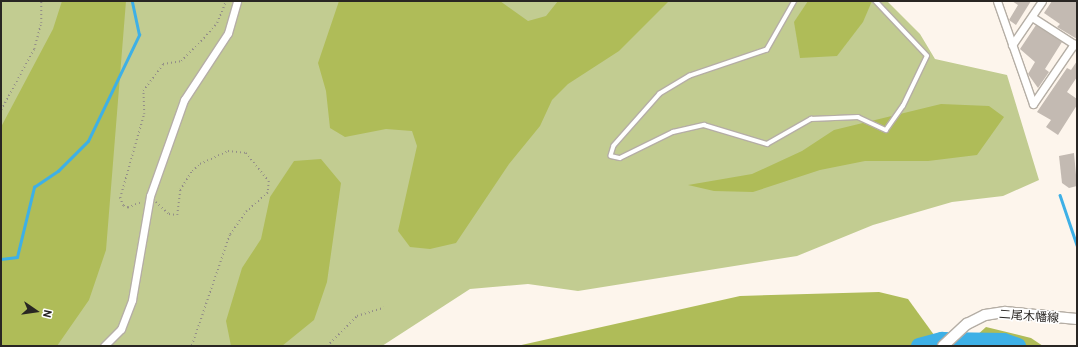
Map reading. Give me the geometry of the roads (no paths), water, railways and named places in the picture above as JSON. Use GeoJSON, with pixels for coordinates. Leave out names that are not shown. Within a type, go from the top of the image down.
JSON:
{"type":"FeatureCollection","features":[{"type":"Feature","properties":{"kind":"main road","name":"二尾木幡線"},"geometry":{"type":"LineString","coordinates":[[943,346],[959,331],[985,315],[1004,312],[1077,319]]}},
{"type":"Feature","properties":{"kind":"street"},"geometry":{"type":"LineString","coordinates":[[104,346],[121,329],[132,300],[150,198],[184,100],[228,33],[237,1]]}},
{"type":"Feature","properties":{"kind":"street"},"geometry":{"type":"LineString","coordinates":[[997,1],[1033,104],[1075,45],[1032,17]]}},
{"type":"Feature","properties":{"kind":"street"},"geometry":{"type":"LineString","coordinates":[[1012,45],[1042,1]]}},
{"type":"Feature","properties":{"kind":"lane"},"geometry":{"type":"LineString","coordinates":[[795,1],[767,50],[680,80],[657,97],[633,122],[614,146],[611,156],[620,158],[673,132],[704,126],[767,144],[811,119],[858,117],[886,130],[903,106],[927,56],[875,1]]}},
{"type":"Feature","properties":{"kind":"waterway"},"geometry":{"type":"LineString","coordinates":[[1,259],[17,257],[34,187],[58,171],[88,141],[139,35],[132,1]]}},
{"type":"Feature","properties":{"kind":"waterway"},"geometry":{"type":"LineString","coordinates":[[1060,195],[1077,245]]}},
{"type":"Feature","properties":{"kind":"waterway"},"geometry":{"type":"LineString","coordinates":[[919,346],[942,340],[1004,341],[1018,346]]}}]}
